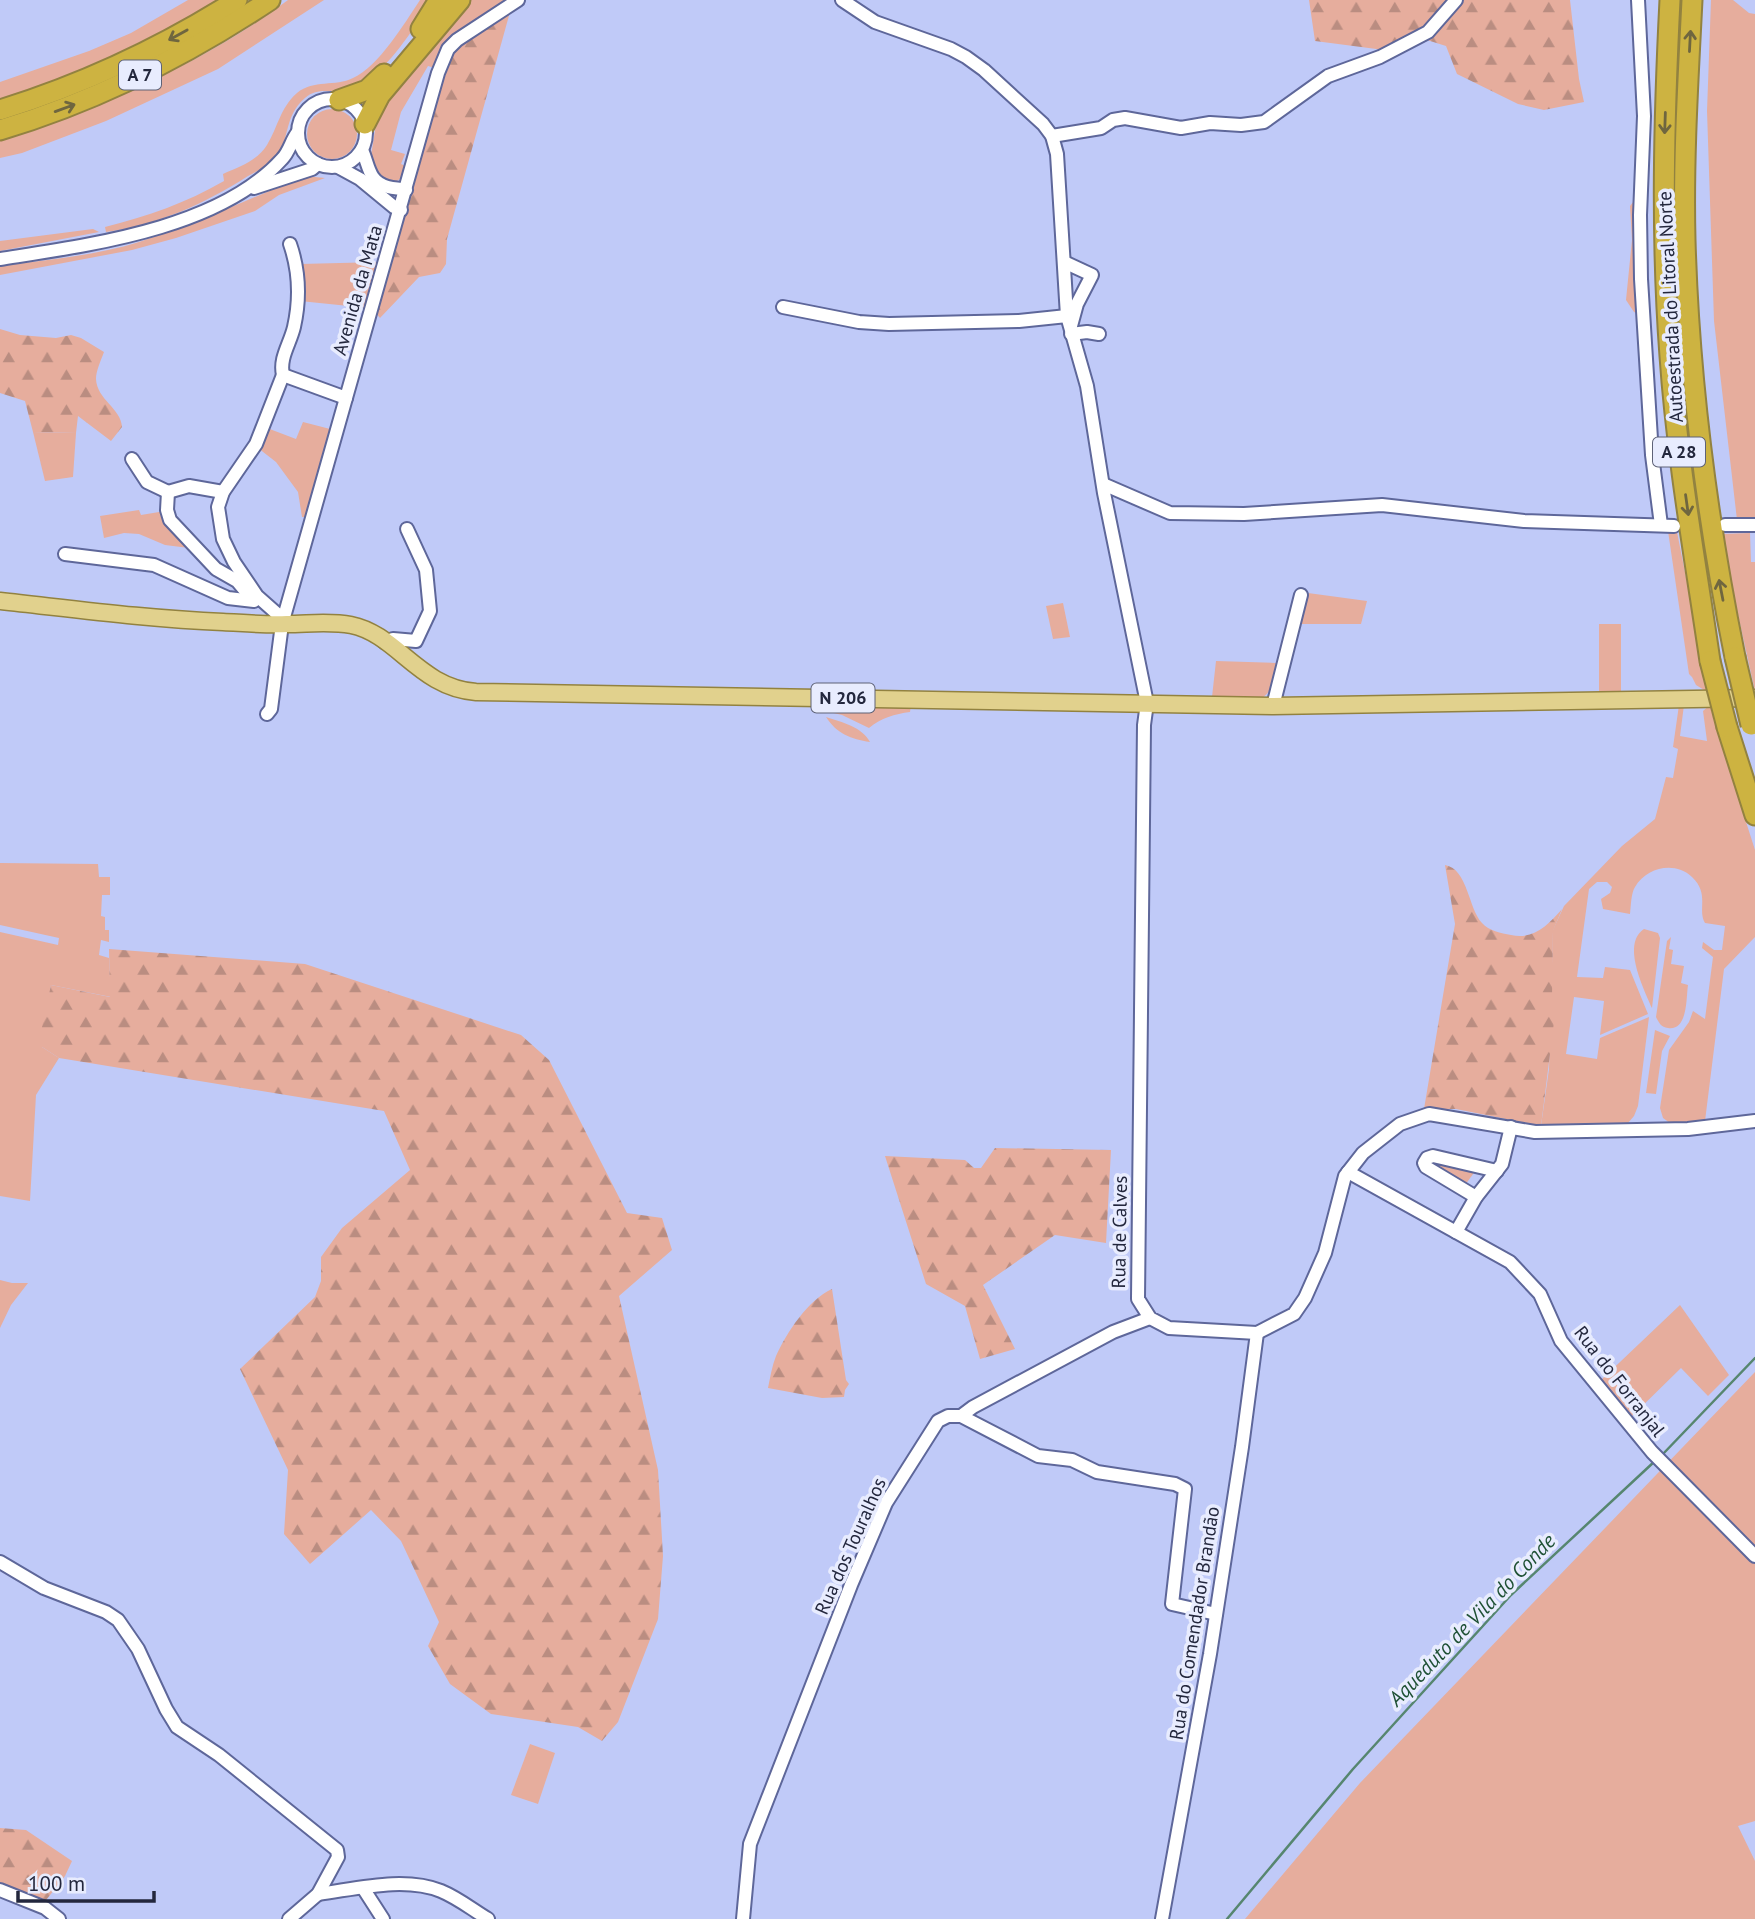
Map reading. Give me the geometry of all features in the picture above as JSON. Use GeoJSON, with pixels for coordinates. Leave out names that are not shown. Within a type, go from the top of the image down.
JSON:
{"type":"FeatureCollection","features":[{"type":"Feature","properties":{"kind":"highway","name":"A 7"},"geometry":{"type":"LineString","coordinates":[[0,110],[44,96],[121,64],[237,0]]}},
{"type":"Feature","properties":{"kind":"highway","name":"A 7"},"geometry":{"type":"LineString","coordinates":[[0,130],[78,103],[131,80],[205,41],[270,0]]}},
{"type":"Feature","properties":{"kind":"highway"},"geometry":{"type":"LineString","coordinates":[[339,100],[363,92],[377,82],[421,30],[439,0]]}},
{"type":"Feature","properties":{"kind":"highway"},"geometry":{"type":"LineString","coordinates":[[365,124],[380,95],[460,0]]}},
{"type":"Feature","properties":{"kind":"highway"},"geometry":{"type":"LineString","coordinates":[[1659,0],[1661,52],[1667,55]]}},
{"type":"Feature","properties":{"kind":"highway","name":"Autoestrada do Litoral Norte"},"geometry":{"type":"LineString","coordinates":[[1671,0],[1667,55],[1664,242],[1677,439],[1710,661],[1727,727],[1755,815]]}},
{"type":"Feature","properties":{"kind":"highway","name":"Autoestrada do Litoral Norte"},"geometry":{"type":"LineString","coordinates":[[1692,0],[1685,173],[1689,325],[1704,486],[1715,558],[1753,732]]}},
{"type":"Feature","properties":{"kind":"main road","name":"N 206"},"geometry":{"type":"LineString","coordinates":[[0,601],[195,621],[337,623],[354,626],[384,642],[433,679],[448,687],[475,692],[1273,706],[1755,698]]}},
{"type":"Feature","properties":{"kind":"street","name":"Avenida da Mata"},"geometry":{"type":"LineString","coordinates":[[267,714],[271,709],[280,622],[401,210],[438,73],[448,50],[457,40],[518,0]]}},
{"type":"Feature","properties":{"kind":"street"},"geometry":{"type":"LineString","coordinates":[[842,0],[875,22],[966,57],[984,69],[1043,124],[1052,136],[1101,128],[1114,120],[1125,118],[1181,128],[1210,123],[1241,125],[1264,122],[1328,76],[1380,57],[1429,32],[1455,0]]}},
{"type":"Feature","properties":{"kind":"street"},"geometry":{"type":"LineString","coordinates":[[1103,484],[1170,513],[1244,514],[1382,505],[1524,521],[1667,526],[1652,455],[1641,279],[1640,215],[1644,116],[1638,0]]}},
{"type":"Feature","properties":{"kind":"street"},"geometry":{"type":"LineString","coordinates":[[244,191],[281,160],[298,132],[304,113],[319,101],[339,100],[355,108],[365,124],[366,137],[362,150],[348,164],[338,167]]}},
{"type":"Feature","properties":{"kind":"street"},"geometry":{"type":"LineString","coordinates":[[298,132],[303,151],[318,164],[338,167],[360,179],[401,210]]}},
{"type":"Feature","properties":{"kind":"street","name":"Rua de Calves"},"geometry":{"type":"LineString","coordinates":[[1052,136],[1057,153],[1067,316],[1087,386],[1103,484],[1147,703],[1144,725],[1138,1299],[1150,1318]]}},
{"type":"Feature","properties":{"kind":"street"},"geometry":{"type":"LineString","coordinates":[[362,150],[367,167],[374,178],[384,186],[406,190]]}},
{"type":"Feature","properties":{"kind":"street"},"geometry":{"type":"LineString","coordinates":[[0,259],[78,247],[172,223],[244,191],[312,169],[318,164]]}},
{"type":"Feature","properties":{"kind":"street"},"geometry":{"type":"LineString","coordinates":[[280,622],[257,596],[226,545],[218,507],[223,492],[256,444],[283,375],[281,365],[294,327],[296,300],[297,265],[289,244]]}},
{"type":"Feature","properties":{"kind":"street"},"geometry":{"type":"LineString","coordinates":[[1064,262],[1092,275],[1077,304],[1071,332],[1099,334]]}},
{"type":"Feature","properties":{"kind":"street"},"geometry":{"type":"LineString","coordinates":[[783,307],[859,322],[889,324],[1019,321],[1067,316]]}},
{"type":"Feature","properties":{"kind":"street"},"geometry":{"type":"LineString","coordinates":[[283,375],[346,398]]}},
{"type":"Feature","properties":{"kind":"street"},"geometry":{"type":"LineString","coordinates":[[132,459],[147,482],[168,492],[189,486],[223,492]]}},
{"type":"Feature","properties":{"kind":"street"},"geometry":{"type":"LineString","coordinates":[[168,492],[167,510],[170,520],[216,569],[237,581],[254,601],[280,622]]}},
{"type":"Feature","properties":{"kind":"street"},"geometry":{"type":"LineString","coordinates":[[1725,525],[1755,525]]}},
{"type":"Feature","properties":{"kind":"street"},"geometry":{"type":"LineString","coordinates":[[384,642],[393,639],[416,641],[430,611],[426,570],[407,528]]}},
{"type":"Feature","properties":{"kind":"street"},"geometry":{"type":"LineString","coordinates":[[65,555],[154,565],[228,598],[254,601]]}},
{"type":"Feature","properties":{"kind":"street"},"geometry":{"type":"LineString","coordinates":[[1273,706],[1301,594]]}},
{"type":"Feature","properties":{"kind":"street"},"geometry":{"type":"LineString","coordinates":[[1150,1318],[1169,1328],[1257,1333],[1294,1314],[1305,1298],[1325,1253],[1348,1172],[1363,1153],[1400,1124],[1429,1114],[1535,1132],[1688,1129],[1755,1121]]}},
{"type":"Feature","properties":{"kind":"street"},"geometry":{"type":"LineString","coordinates":[[1455,1232],[1476,1197],[1502,1164],[1511,1128]]}},
{"type":"Feature","properties":{"kind":"street"},"geometry":{"type":"LineString","coordinates":[[1476,1197],[1426,1167],[1424,1163],[1427,1158],[1433,1156],[1497,1171]]}},
{"type":"Feature","properties":{"kind":"street","name":"Rua do Forranjal"},"geometry":{"type":"LineString","coordinates":[[1348,1172],[1510,1262],[1540,1294],[1561,1341],[1652,1452],[1755,1556]]}},
{"type":"Feature","properties":{"kind":"street","name":"Rua dos Touralhos"},"geometry":{"type":"LineString","coordinates":[[743,1919],[750,1844],[851,1585],[886,1503],[938,1422],[948,1416],[961,1416],[973,1406],[1113,1332],[1150,1318]]}},
{"type":"Feature","properties":{"kind":"street","name":"Rua do Comendador Brandão"},"geometry":{"type":"LineString","coordinates":[[1162,1919],[1216,1614],[1257,1333]]}},
{"type":"Feature","properties":{"kind":"street"},"geometry":{"type":"LineString","coordinates":[[961,1416],[1038,1456],[1072,1460],[1097,1472],[1175,1484],[1185,1489],[1172,1604],[1216,1614]]}},
{"type":"Feature","properties":{"kind":"street"},"geometry":{"type":"LineString","coordinates":[[0,1562],[44,1588],[106,1612],[118,1620],[138,1649],[177,1727],[219,1755],[337,1850],[338,1857],[318,1894],[289,1919]]}},
{"type":"Feature","properties":{"kind":"street"},"geometry":{"type":"LineString","coordinates":[[318,1894],[403,1885],[426,1886],[443,1892],[488,1919]]}},
{"type":"Feature","properties":{"kind":"street"},"geometry":{"type":"LineString","coordinates":[[363,1888],[383,1919]]}},
{"type":"Feature","properties":{"kind":"street"},"geometry":{"type":"LineString","coordinates":[[0,1889],[45,1908],[59,1919]]}},
{"type":"Feature","properties":{"kind":"green space"},"geometry":{"type":"Polygon","coordinates":[[[188,0],[219,0],[112,56],[0,100],[0,82],[89,51],[131,33],[188,0]]]}},
{"type":"Feature","properties":{"kind":"green space"},"geometry":{"type":"Polygon","coordinates":[[[288,0],[324,0],[218,69],[106,121],[22,153],[0,158],[0,139],[76,113],[150,82],[221,44],[288,0]]]}},
{"type":"Feature","properties":{"kind":"green space"},"geometry":{"type":"Polygon","coordinates":[[[420,0],[431,0],[416,25],[383,67],[358,87],[345,91],[324,91],[305,98],[293,113],[280,151],[269,163],[215,196],[180,212],[144,224],[106,232],[105,227],[166,208],[224,181],[223,174],[247,163],[263,151],[287,105],[297,93],[310,86],[346,81],[363,72],[390,44],[420,0]]]}},
{"type":"Feature","properties":{"kind":"green space"},"geometry":{"type":"Polygon","coordinates":[[[467,0],[508,0],[435,68],[428,66],[401,112],[391,150],[405,154],[401,164],[408,167],[397,181],[379,180],[369,163],[379,112],[467,0]]]}},
{"type":"Feature","properties":{"kind":"green space"},"geometry":{"type":"Polygon","coordinates":[[[1309,0],[1570,0],[1584,102],[1544,110],[1518,104],[1457,74],[1446,46],[1411,35],[1384,50],[1315,41],[1309,0]]]}},
{"type":"Feature","properties":{"kind":"green space"},"geometry":{"type":"Polygon","coordinates":[[[1711,0],[1733,0],[1749,13],[1755,14],[1755,522],[1737,520],[1714,321],[1707,111],[1711,0]]]}},
{"type":"Feature","properties":{"kind":"green space"},"geometry":{"type":"Polygon","coordinates":[[[510,12],[447,239],[446,264],[440,273],[419,277],[380,318],[375,312],[451,53],[462,42],[510,12]]]}},
{"type":"Feature","properties":{"kind":"green space"},"geometry":{"type":"Polygon","coordinates":[[[332,109],[350,116],[357,134],[350,152],[332,159],[314,152],[307,134],[314,116],[332,109]]]}},
{"type":"Feature","properties":{"kind":"green space"},"geometry":{"type":"Polygon","coordinates":[[[305,176],[325,178],[279,195],[255,211],[176,238],[132,250],[0,275],[0,266],[87,254],[139,242],[305,176]]]}},
{"type":"Feature","properties":{"kind":"green space"},"geometry":{"type":"Polygon","coordinates":[[[1638,200],[1640,315],[1634,312],[1626,300],[1632,240],[1630,206],[1638,200]]]}},
{"type":"Feature","properties":{"kind":"green space"},"geometry":{"type":"Polygon","coordinates":[[[93,229],[99,232],[0,251],[0,241],[93,229]]]}},
{"type":"Feature","properties":{"kind":"green space"},"geometry":{"type":"Polygon","coordinates":[[[380,262],[368,308],[300,301],[300,264],[380,262]]]}},
{"type":"Feature","properties":{"kind":"green space"},"geometry":{"type":"Polygon","coordinates":[[[0,329],[20,335],[56,338],[71,335],[104,352],[97,373],[97,386],[118,414],[122,427],[111,441],[78,416],[76,433],[33,432],[25,401],[0,393],[0,329]]]}},
{"type":"Feature","properties":{"kind":"green space"},"geometry":{"type":"Polygon","coordinates":[[[303,422],[334,430],[310,517],[302,517],[298,492],[276,462],[258,448],[267,428],[296,439],[303,422]]]}},
{"type":"Feature","properties":{"kind":"green space"},"geometry":{"type":"Polygon","coordinates":[[[33,432],[76,433],[73,477],[45,481],[33,432]]]}},
{"type":"Feature","properties":{"kind":"green space"},"geometry":{"type":"Polygon","coordinates":[[[139,510],[141,515],[165,511],[189,548],[165,545],[139,534],[124,533],[104,538],[100,516],[139,510]]]}},
{"type":"Feature","properties":{"kind":"green space"},"geometry":{"type":"Polygon","coordinates":[[[1668,531],[1677,532],[1709,693],[1696,685],[1689,674],[1668,531]]]}},
{"type":"Feature","properties":{"kind":"green space"},"geometry":{"type":"Polygon","coordinates":[[[1750,533],[1751,562],[1755,562],[1755,691],[1720,534],[1750,533]]]}},
{"type":"Feature","properties":{"kind":"green space"},"geometry":{"type":"Polygon","coordinates":[[[1308,593],[1367,601],[1361,624],[1299,624],[1308,593]]]}},
{"type":"Feature","properties":{"kind":"green space"},"geometry":{"type":"Polygon","coordinates":[[[1063,603],[1070,637],[1053,639],[1046,606],[1063,603]]]}},
{"type":"Feature","properties":{"kind":"green space"},"geometry":{"type":"Polygon","coordinates":[[[1599,624],[1621,624],[1621,694],[1599,694],[1599,624]]]}},
{"type":"Feature","properties":{"kind":"green space"},"geometry":{"type":"Polygon","coordinates":[[[1216,661],[1276,663],[1271,687],[1261,698],[1212,697],[1216,661]]]}},
{"type":"Feature","properties":{"kind":"green space"},"geometry":{"type":"Polygon","coordinates":[[[823,703],[911,705],[910,712],[888,717],[869,728],[842,715],[825,711],[823,703]]]}},
{"type":"Feature","properties":{"kind":"green space"},"geometry":{"type":"Polygon","coordinates":[[[1711,704],[1755,850],[1755,937],[1724,969],[1705,1121],[1670,1123],[1663,1118],[1660,1108],[1669,1050],[1689,1022],[1693,1011],[1705,1019],[1713,957],[1702,948],[1703,942],[1714,950],[1722,950],[1725,926],[1705,923],[1702,896],[1692,877],[1678,869],[1662,868],[1647,875],[1635,887],[1630,914],[1603,909],[1601,899],[1610,893],[1612,887],[1607,882],[1597,882],[1589,889],[1577,977],[1603,978],[1605,967],[1630,970],[1648,1014],[1600,1035],[1604,1001],[1574,997],[1566,1054],[1597,1059],[1600,1038],[1649,1017],[1638,1106],[1634,1116],[1628,1123],[1541,1126],[1549,1069],[1553,930],[1564,906],[1622,846],[1655,819],[1666,777],[1673,778],[1678,749],[1673,747],[1679,705],[1684,705],[1680,736],[1707,741],[1703,711],[1711,704]]]}},
{"type":"Feature","properties":{"kind":"green space"},"geometry":{"type":"Polygon","coordinates":[[[826,717],[857,729],[870,742],[845,735],[826,717]]]}},
{"type":"Feature","properties":{"kind":"green space"},"geometry":{"type":"Polygon","coordinates":[[[0,863],[98,864],[99,877],[110,877],[110,895],[102,895],[101,916],[105,917],[105,930],[109,930],[109,942],[101,940],[99,955],[109,958],[111,997],[51,985],[42,1047],[59,1058],[36,1095],[30,1201],[0,1196],[0,932],[58,945],[59,938],[0,925],[0,863]]]}},
{"type":"Feature","properties":{"kind":"green space"},"geometry":{"type":"Polygon","coordinates":[[[1445,865],[1459,874],[1477,916],[1488,928],[1495,931],[1519,936],[1534,933],[1546,926],[1562,909],[1553,931],[1552,997],[1556,1006],[1541,1126],[1456,1109],[1424,1109],[1455,924],[1445,865]]]}},
{"type":"Feature","properties":{"kind":"green space"},"geometry":{"type":"Polygon","coordinates":[[[1644,929],[1658,933],[1660,938],[1652,1008],[1634,956],[1637,936],[1644,929]]]}},
{"type":"Feature","properties":{"kind":"green space"},"geometry":{"type":"Polygon","coordinates":[[[1671,937],[1671,964],[1684,966],[1681,983],[1688,985],[1683,1019],[1675,1028],[1664,1027],[1656,1017],[1667,941],[1671,937]]]}},
{"type":"Feature","properties":{"kind":"green space"},"geometry":{"type":"Polygon","coordinates":[[[109,949],[305,964],[521,1035],[549,1060],[627,1213],[662,1218],[672,1250],[619,1296],[658,1470],[663,1556],[658,1619],[618,1722],[602,1741],[578,1727],[491,1714],[450,1684],[428,1646],[439,1622],[401,1541],[371,1510],[310,1564],[284,1534],[288,1470],[240,1369],[315,1297],[321,1281],[321,1257],[342,1228],[410,1170],[384,1111],[59,1058],[42,1047],[42,1027],[51,985],[110,997],[109,949]]]}},
{"type":"Feature","properties":{"kind":"green space"},"geometry":{"type":"Polygon","coordinates":[[[1655,1030],[1670,1036],[1662,1051],[1656,1094],[1646,1093],[1655,1030]]]}},
{"type":"Feature","properties":{"kind":"green space"},"geometry":{"type":"Polygon","coordinates":[[[995,1148],[1111,1150],[1106,1243],[1055,1235],[983,1285],[1015,1349],[980,1359],[965,1306],[926,1284],[885,1156],[965,1160],[974,1168],[981,1168],[995,1148]]]}},
{"type":"Feature","properties":{"kind":"green space"},"geometry":{"type":"Polygon","coordinates":[[[1433,1160],[1476,1170],[1465,1185],[1430,1165],[1433,1160]]]}},
{"type":"Feature","properties":{"kind":"green space"},"geometry":{"type":"Polygon","coordinates":[[[0,1280],[28,1283],[11,1305],[0,1328],[0,1280]]]}},
{"type":"Feature","properties":{"kind":"green space"},"geometry":{"type":"Polygon","coordinates":[[[832,1289],[846,1380],[849,1384],[844,1397],[822,1398],[768,1388],[776,1356],[792,1327],[815,1301],[832,1289]]]}},
{"type":"Feature","properties":{"kind":"green space"},"geometry":{"type":"Polygon","coordinates":[[[1680,1305],[1729,1375],[1708,1396],[1681,1368],[1630,1418],[1600,1381],[1680,1305]]]}},
{"type":"Feature","properties":{"kind":"green space"},"geometry":{"type":"Polygon","coordinates":[[[1755,1372],[1755,1821],[1738,1826],[1755,1861],[1755,1919],[1245,1919],[1360,1783],[1755,1372]]]}},
{"type":"Feature","properties":{"kind":"green space"},"geometry":{"type":"Polygon","coordinates":[[[530,1744],[555,1753],[538,1804],[511,1795],[530,1744]]]}},
{"type":"Feature","properties":{"kind":"green space"},"geometry":{"type":"Polygon","coordinates":[[[0,1828],[26,1830],[72,1861],[65,1876],[43,1904],[0,1887],[0,1828]]]}},
{"type":"Feature","properties":{"kind":"waterway","name":"Aqueduto de Vila do Conde"},"geometry":{"type":"LineString","coordinates":[[1662,1455],[1755,1358]]}},
{"type":"Feature","properties":{"kind":"waterway","name":"Aqueduto de Vila do Conde"},"geometry":{"type":"LineString","coordinates":[[1227,1919],[1353,1769],[1511,1595],[1655,1461]]}}]}
